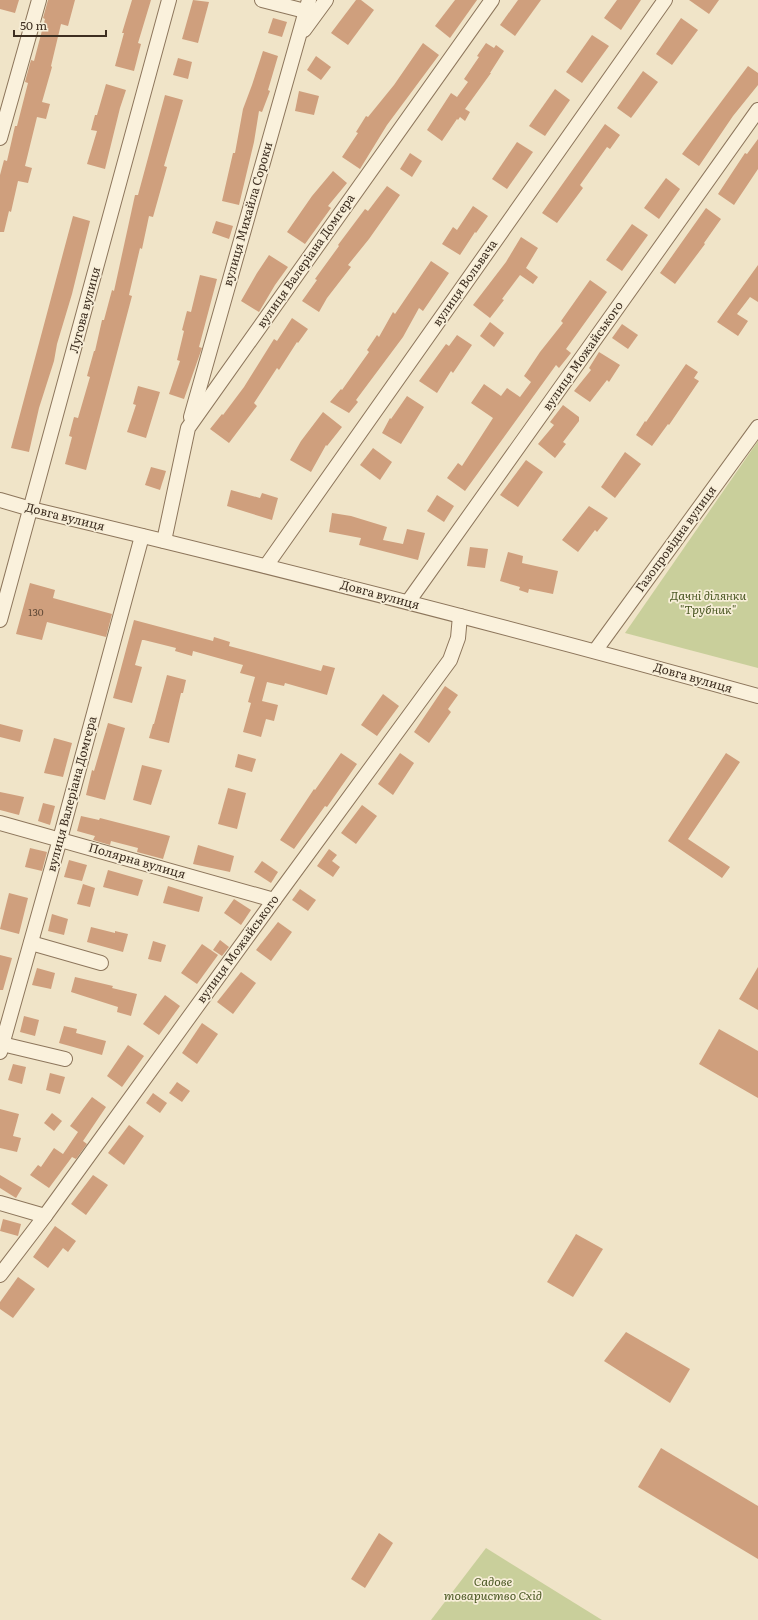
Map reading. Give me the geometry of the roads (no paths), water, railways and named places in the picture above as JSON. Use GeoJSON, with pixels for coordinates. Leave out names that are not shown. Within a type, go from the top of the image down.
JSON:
{"type":"FeatureCollection","features":[{"type":"Feature","properties":{"kind":"street"},"geometry":{"type":"LineString","coordinates":[[0,138],[39,0]]}},
{"type":"Feature","properties":{"kind":"street","name":"Лугова вулиця"},"geometry":{"type":"LineString","coordinates":[[0,620],[169,0]]}},
{"type":"Feature","properties":{"kind":"street"},"geometry":{"type":"LineString","coordinates":[[262,0],[307,6]]}},
{"type":"Feature","properties":{"kind":"street"},"geometry":{"type":"LineString","coordinates":[[298,39],[326,0]]}},
{"type":"Feature","properties":{"kind":"street","name":"вулиця Валеріана Домгера"},"geometry":{"type":"LineString","coordinates":[[164,541],[188,428],[492,0]]}},
{"type":"Feature","properties":{"kind":"street","name":"вулиця Вольвача"},"geometry":{"type":"LineString","coordinates":[[266,566],[665,0]]}},
{"type":"Feature","properties":{"kind":"street","name":"вулиця Михайла Сороки"},"geometry":{"type":"LineString","coordinates":[[188,428],[307,6]]}},
{"type":"Feature","properties":{"kind":"street","name":"вулиця Можайського"},"geometry":{"type":"LineString","coordinates":[[408,602],[758,110]]}},
{"type":"Feature","properties":{"kind":"street","name":"Газопровідна вулиця"},"geometry":{"type":"LineString","coordinates":[[595,651],[758,427]]}},
{"type":"Feature","properties":{"kind":"street","name":"Довга вулиця"},"geometry":{"type":"LineString","coordinates":[[0,500],[31,509],[408,602],[758,696]]}},
{"type":"Feature","properties":{"kind":"street","name":"вулиця Валеріана Домгера"},"geometry":{"type":"LineString","coordinates":[[1,1048],[60,839],[142,536]]}},
{"type":"Feature","properties":{"kind":"street","name":"вулиця Можайського"},"geometry":{"type":"LineString","coordinates":[[0,1275],[45,1216],[450,660],[458,638],[460,616]]}},
{"type":"Feature","properties":{"kind":"street","name":"Полярна вулиця"},"geometry":{"type":"LineString","coordinates":[[0,823],[274,900]]}},
{"type":"Feature","properties":{"kind":"street"},"geometry":{"type":"LineString","coordinates":[[31,943],[101,963]]}},
{"type":"Feature","properties":{"kind":"street"},"geometry":{"type":"LineString","coordinates":[[1,1048],[65,1059]]}},
{"type":"Feature","properties":{"kind":"street"},"geometry":{"type":"LineString","coordinates":[[0,1203],[45,1216]]}},
{"type":"Feature","properties":{"kind":"park label","name":"Дачні ділянки \"Трубник\""},"geometry":{"type":"Point","coordinates":[708,603]}},
{"type":"Feature","properties":{"kind":"park label","name":"Садове товариство Схід"},"geometry":{"type":"Point","coordinates":[493,1589]}}]}
